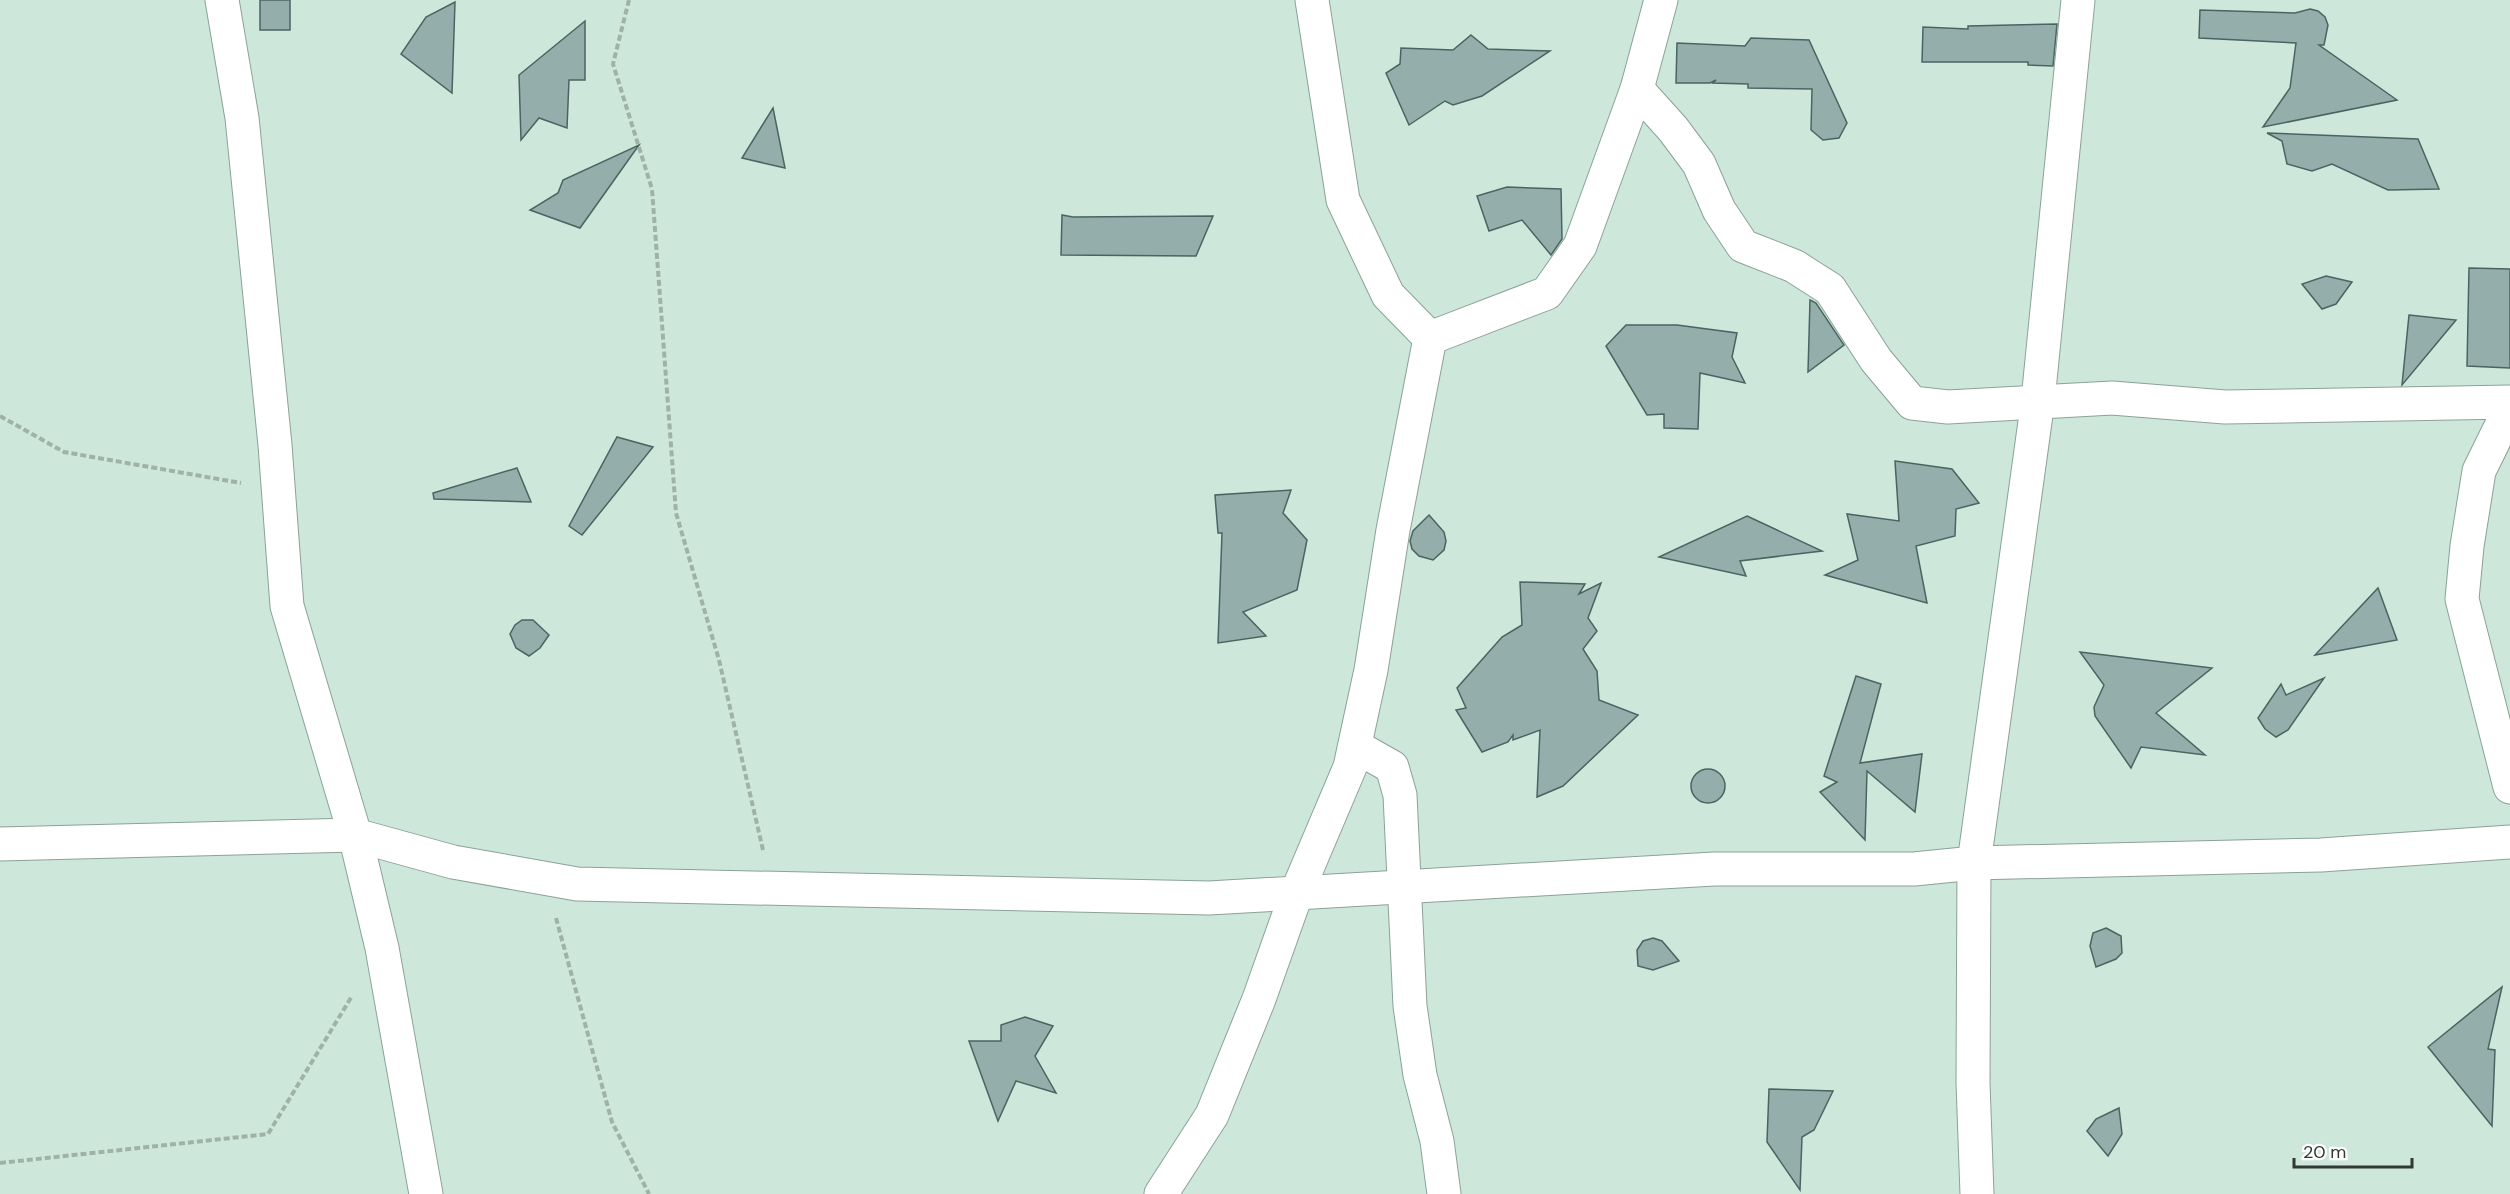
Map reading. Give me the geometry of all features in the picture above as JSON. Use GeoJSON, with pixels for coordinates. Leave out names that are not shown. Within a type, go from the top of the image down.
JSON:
{"type":"FeatureCollection","features":[{"type":"Feature","properties":{"kind":"street"},"geometry":{"type":"LineString","coordinates":[[222,0],[242,118],[279,494],[287,606],[355,835],[382,948],[426,1194]]}},
{"type":"Feature","properties":{"kind":"street"},"geometry":{"type":"LineString","coordinates":[[1312,0],[1343,200],[1388,295],[1430,338]]}},
{"type":"Feature","properties":{"kind":"street"},"geometry":{"type":"LineString","coordinates":[[1430,338],[1547,293],[1580,246],[1636,88],[1661,0]]}},
{"type":"Feature","properties":{"kind":"street"},"geometry":{"type":"LineString","coordinates":[[1977,1194],[1973,1083],[1974,863],[2038,400],[2078,0]]}},
{"type":"Feature","properties":{"kind":"street"},"geometry":{"type":"LineString","coordinates":[[1636,88],[1673,129],[1699,164],[1719,210],[1743,246],[1794,267],[1830,289],[1876,360],[1912,403],[1948,407],[2038,400],[2112,398],[2225,407],[2510,402]]}},
{"type":"Feature","properties":{"kind":"street"},"geometry":{"type":"LineString","coordinates":[[1161,1194],[1212,1115],[1259,999],[1297,892],[1350,767],[1430,338]]}},
{"type":"Feature","properties":{"kind":"street"},"geometry":{"type":"LineString","coordinates":[[2510,408],[2479,471],[2467,546],[2462,599],[2510,786]]}},
{"type":"Feature","properties":{"kind":"street"},"geometry":{"type":"LineString","coordinates":[[1355,746],[1392,766],[1400,795],[1402,886],[1410,1006],[1420,1075],[1437,1141],[1444,1194]]}},
{"type":"Feature","properties":{"kind":"street"},"geometry":{"type":"LineString","coordinates":[[0,844],[355,835],[453,862],[577,884],[1209,898],[1714,869],[1914,869],[1974,863],[2321,855],[2510,842]]}},
{"type":"Feature","properties":{"kind":"path"},"geometry":{"type":"LineString","coordinates":[[629,0],[613,64],[652,189],[676,513],[719,660],[763,851],[761,887]]}},
{"type":"Feature","properties":{"kind":"path"},"geometry":{"type":"LineString","coordinates":[[0,416],[64,452],[229,480],[279,494]]}},
{"type":"Feature","properties":{"kind":"path"},"geometry":{"type":"LineString","coordinates":[[536,876],[554,909],[612,1122],[649,1194]]}},
{"type":"Feature","properties":{"kind":"path"},"geometry":{"type":"LineString","coordinates":[[0,1163],[268,1134],[382,948]]}},
{"type":"Feature","properties":{"kind":"building"},"geometry":{"type":"Polygon","coordinates":[[[260,0],[290,0],[290,30],[260,30],[260,0]]]}},
{"type":"Feature","properties":{"kind":"building"},"geometry":{"type":"Polygon","coordinates":[[[455,2],[452,93],[401,54],[426,17],[455,2]]]}},
{"type":"Feature","properties":{"kind":"building"},"geometry":{"type":"Polygon","coordinates":[[[2310,9],[2318,11],[2325,17],[2328,25],[2324,45],[2319,45],[2397,100],[2263,127],[2290,88],[2296,43],[2199,38],[2200,10],[2295,13],[2310,9]]]}},
{"type":"Feature","properties":{"kind":"building"},"geometry":{"type":"Polygon","coordinates":[[[585,21],[585,80],[569,80],[567,128],[539,118],[521,140],[519,75],[585,21]]]}},
{"type":"Feature","properties":{"kind":"building"},"geometry":{"type":"Polygon","coordinates":[[[2057,24],[2053,66],[2028,65],[2028,62],[1922,62],[1923,27],[1968,29],[1968,26],[2057,24]]]}},
{"type":"Feature","properties":{"kind":"building"},"geometry":{"type":"Polygon","coordinates":[[[1471,35],[1488,49],[1550,51],[1482,96],[1453,105],[1445,101],[1409,125],[1386,73],[1400,64],[1401,48],[1453,50],[1471,35]]]}},
{"type":"Feature","properties":{"kind":"building"},"geometry":{"type":"Polygon","coordinates":[[[1751,38],[1809,40],[1847,123],[1839,138],[1823,140],[1811,130],[1812,89],[1748,88],[1748,84],[1713,83],[1716,80],[1710,83],[1676,83],[1677,43],[1745,46],[1751,38]]]}},
{"type":"Feature","properties":{"kind":"building"},"geometry":{"type":"Polygon","coordinates":[[[773,108],[785,168],[742,158],[773,108]]]}},
{"type":"Feature","properties":{"kind":"building"},"geometry":{"type":"Polygon","coordinates":[[[2267,133],[2418,139],[2439,189],[2388,190],[2332,164],[2312,171],[2287,164],[2282,141],[2267,133]]]}},
{"type":"Feature","properties":{"kind":"building"},"geometry":{"type":"Polygon","coordinates":[[[639,145],[580,228],[530,210],[558,193],[563,180],[639,145]]]}},
{"type":"Feature","properties":{"kind":"building"},"geometry":{"type":"Polygon","coordinates":[[[1507,187],[1561,189],[1562,239],[1551,255],[1522,220],[1489,231],[1477,196],[1507,187]]]}},
{"type":"Feature","properties":{"kind":"building"},"geometry":{"type":"Polygon","coordinates":[[[1062,215],[1073,217],[1213,216],[1196,256],[1061,255],[1062,215]]]}},
{"type":"Feature","properties":{"kind":"building"},"geometry":{"type":"Polygon","coordinates":[[[2469,268],[2510,269],[2510,368],[2467,366],[2469,268]]]}},
{"type":"Feature","properties":{"kind":"building"},"geometry":{"type":"Polygon","coordinates":[[[2326,276],[2352,282],[2336,304],[2322,309],[2302,284],[2326,276]]]}},
{"type":"Feature","properties":{"kind":"building"},"geometry":{"type":"Polygon","coordinates":[[[1810,300],[1816,303],[1844,345],[1808,372],[1810,300]]]}},
{"type":"Feature","properties":{"kind":"building"},"geometry":{"type":"Polygon","coordinates":[[[2409,315],[2456,320],[2402,385],[2409,315]]]}},
{"type":"Feature","properties":{"kind":"building"},"geometry":{"type":"Polygon","coordinates":[[[1626,325],[1677,325],[1737,333],[1732,357],[1745,383],[1700,373],[1698,429],[1664,428],[1664,414],[1647,415],[1606,346],[1626,325]]]}},
{"type":"Feature","properties":{"kind":"building"},"geometry":{"type":"Polygon","coordinates":[[[617,437],[653,447],[582,535],[569,526],[617,437]]]}},
{"type":"Feature","properties":{"kind":"building"},"geometry":{"type":"Polygon","coordinates":[[[1895,461],[1952,469],[1979,503],[1956,509],[1955,536],[1916,546],[1927,603],[1825,575],[1858,560],[1847,514],[1899,521],[1895,461]]]}},
{"type":"Feature","properties":{"kind":"building"},"geometry":{"type":"Polygon","coordinates":[[[517,468],[531,502],[434,499],[433,493],[517,468]]]}},
{"type":"Feature","properties":{"kind":"building"},"geometry":{"type":"Polygon","coordinates":[[[1291,490],[1283,513],[1307,540],[1297,590],[1243,612],[1266,636],[1218,643],[1222,533],[1218,533],[1215,495],[1291,490]]]}},
{"type":"Feature","properties":{"kind":"building"},"geometry":{"type":"Polygon","coordinates":[[[1429,515],[1444,532],[1446,541],[1444,550],[1433,560],[1419,556],[1412,549],[1410,541],[1413,531],[1429,515]]]}},
{"type":"Feature","properties":{"kind":"building"},"geometry":{"type":"Polygon","coordinates":[[[1747,516],[1822,551],[1740,561],[1746,576],[1659,557],[1747,516]]]}},
{"type":"Feature","properties":{"kind":"building"},"geometry":{"type":"Polygon","coordinates":[[[1520,582],[1585,584],[1579,594],[1601,583],[1588,618],[1597,631],[1583,649],[1597,671],[1599,700],[1638,715],[1563,786],[1537,797],[1540,730],[1513,740],[1513,735],[1508,742],[1482,752],[1456,710],[1466,708],[1457,688],[1502,637],[1522,625],[1520,582]]]}},
{"type":"Feature","properties":{"kind":"building"},"geometry":{"type":"Polygon","coordinates":[[[2378,588],[2397,640],[2315,655],[2378,588]]]}},
{"type":"Feature","properties":{"kind":"building"},"geometry":{"type":"Polygon","coordinates":[[[522,620],[533,620],[549,635],[540,648],[529,656],[516,648],[510,634],[515,625],[522,620]]]}},
{"type":"Feature","properties":{"kind":"building"},"geometry":{"type":"Polygon","coordinates":[[[2080,652],[2212,668],[2156,713],[2205,755],[2141,747],[2131,768],[2095,716],[2094,707],[2104,685],[2080,652]]]}},
{"type":"Feature","properties":{"kind":"building"},"geometry":{"type":"Polygon","coordinates":[[[1856,676],[1881,684],[1860,763],[1922,754],[1915,812],[1867,771],[1865,840],[1820,792],[1837,782],[1824,776],[1856,676]]]}},
{"type":"Feature","properties":{"kind":"building"},"geometry":{"type":"Polygon","coordinates":[[[2324,678],[2288,730],[2276,737],[2265,729],[2258,718],[2281,684],[2286,695],[2324,678]]]}},
{"type":"Feature","properties":{"kind":"building"},"geometry":{"type":"Polygon","coordinates":[[[1708,769],[1720,774],[1725,786],[1720,798],[1708,803],[1696,798],[1691,786],[1696,774],[1708,769]]]}},
{"type":"Feature","properties":{"kind":"building"},"geometry":{"type":"Polygon","coordinates":[[[2106,928],[2121,936],[2122,953],[2116,959],[2096,967],[2090,946],[2093,933],[2106,928]]]}},
{"type":"Feature","properties":{"kind":"building"},"geometry":{"type":"Polygon","coordinates":[[[1653,938],[1662,941],[1679,961],[1653,970],[1638,966],[1637,950],[1643,941],[1653,938]]]}},
{"type":"Feature","properties":{"kind":"building"},"geometry":{"type":"Polygon","coordinates":[[[2502,987],[2488,1049],[2495,1050],[2492,1126],[2428,1047],[2502,987]]]}},
{"type":"Feature","properties":{"kind":"building"},"geometry":{"type":"Polygon","coordinates":[[[1025,1017],[1053,1026],[1035,1056],[1056,1093],[1016,1081],[998,1121],[969,1041],[1001,1041],[1001,1025],[1025,1017]]]}},
{"type":"Feature","properties":{"kind":"building"},"geometry":{"type":"Polygon","coordinates":[[[1769,1089],[1833,1091],[1814,1130],[1802,1137],[1800,1190],[1767,1142],[1769,1089]]]}},
{"type":"Feature","properties":{"kind":"building"},"geometry":{"type":"Polygon","coordinates":[[[2119,1108],[2122,1134],[2108,1156],[2087,1131],[2096,1119],[2119,1108]]]}}]}
